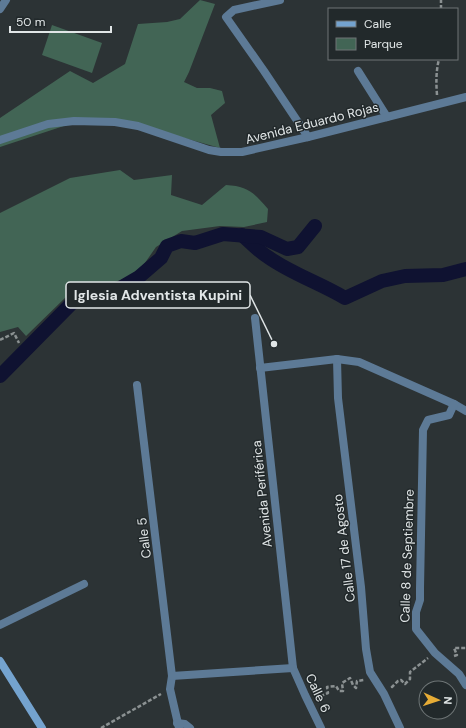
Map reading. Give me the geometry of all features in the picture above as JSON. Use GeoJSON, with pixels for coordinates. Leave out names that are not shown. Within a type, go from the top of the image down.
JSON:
{"type":"FeatureCollection","features":[{"type":"Feature","properties":{"kind":"main road"},"geometry":{"type":"LineString","coordinates":[[0,661],[42,728]]}},
{"type":"Feature","properties":{"kind":"street"},"geometry":{"type":"LineString","coordinates":[[0,9],[6,0]]}},
{"type":"Feature","properties":{"kind":"street"},"geometry":{"type":"LineString","coordinates":[[280,0],[234,10],[226,17],[308,137]]}},
{"type":"Feature","properties":{"kind":"street"},"geometry":{"type":"LineString","coordinates":[[358,71],[387,117]]}},
{"type":"Feature","properties":{"kind":"street","name":"Avenida Eduardo Rojas"},"geometry":{"type":"LineString","coordinates":[[0,140],[48,124],[80,121],[115,122],[138,126],[192,145],[222,152],[242,152],[466,97]]}},
{"type":"Feature","properties":{"kind":"street","name":"Avenida Periférica"},"geometry":{"type":"LineString","coordinates":[[255,318],[294,668]]}},
{"type":"Feature","properties":{"kind":"street"},"geometry":{"type":"LineString","coordinates":[[260,368],[337,359],[359,362],[454,404],[466,411]]}},
{"type":"Feature","properties":{"kind":"street","name":"Calle 17 de Agosto"},"geometry":{"type":"LineString","coordinates":[[337,359],[338,398],[361,587],[366,649],[370,672],[384,694],[400,728]]}},
{"type":"Feature","properties":{"kind":"street","name":"Calle 5"},"geometry":{"type":"LineString","coordinates":[[137,385],[172,676],[170,689]]}},
{"type":"Feature","properties":{"kind":"street","name":"Calle 8 de Septiembre"},"geometry":{"type":"LineString","coordinates":[[454,404],[449,416],[428,420],[423,430],[420,600],[416,612],[415,622],[416,629],[435,653],[459,674],[466,686]]}},
{"type":"Feature","properties":{"kind":"street"},"geometry":{"type":"LineString","coordinates":[[0,625],[84,584]]}},
{"type":"Feature","properties":{"kind":"street"},"geometry":{"type":"LineString","coordinates":[[172,676],[294,668]]}},
{"type":"Feature","properties":{"kind":"street","name":"Calle 6"},"geometry":{"type":"LineString","coordinates":[[294,668],[321,728]]}},
{"type":"Feature","properties":{"kind":"street"},"geometry":{"type":"LineString","coordinates":[[170,689],[178,725],[185,724],[190,728]]}},
{"type":"Feature","properties":{"kind":"path"},"geometry":{"type":"LineString","coordinates":[[439,60],[436,84],[440,103]]}},
{"type":"Feature","properties":{"kind":"path"},"geometry":{"type":"LineString","coordinates":[[0,340],[14,333],[19,343]]}},
{"type":"Feature","properties":{"kind":"path"},"geometry":{"type":"LineString","coordinates":[[435,653],[448,650],[454,656],[457,655],[454,648],[466,648]]}},
{"type":"Feature","properties":{"kind":"path"},"geometry":{"type":"LineString","coordinates":[[101,728],[170,689]]}},
{"type":"Feature","properties":{"kind":"green space"},"geometry":{"type":"Polygon","coordinates":[[[200,0],[215,4],[184,82],[197,88],[210,88],[222,91],[225,103],[211,115],[220,148],[163,132],[100,121],[73,123],[0,147],[0,118],[70,71],[93,83],[125,64],[138,24],[167,22],[180,19],[200,0]]]}},
{"type":"Feature","properties":{"kind":"green space"},"geometry":{"type":"Polygon","coordinates":[[[52,25],[102,43],[92,73],[42,55],[52,25]]]}},
{"type":"Feature","properties":{"kind":"green space"},"geometry":{"type":"Polygon","coordinates":[[[120,170],[134,180],[172,175],[171,195],[202,205],[226,185],[240,187],[250,191],[268,209],[267,222],[244,227],[220,226],[182,231],[156,247],[140,270],[121,280],[67,296],[26,336],[18,327],[0,332],[0,213],[70,178],[120,170]]]}},
{"type":"Feature","properties":{"kind":"waterway"},"geometry":{"type":"LineString","coordinates":[[0,376],[72,303],[115,291],[139,277],[161,258],[167,246],[181,241],[195,243],[223,234],[261,237],[287,249],[298,247],[315,226]]}},
{"type":"Feature","properties":{"kind":"waterway"},"geometry":{"type":"LineString","coordinates":[[242,235],[261,252],[277,263],[345,298],[382,281],[405,276],[443,275],[466,269]]}},
{"type":"Feature","properties":{"kind":"place","name":"Iglesia Adventista Kupini"},"geometry":{"type":"Point","coordinates":[274,344]}}]}
